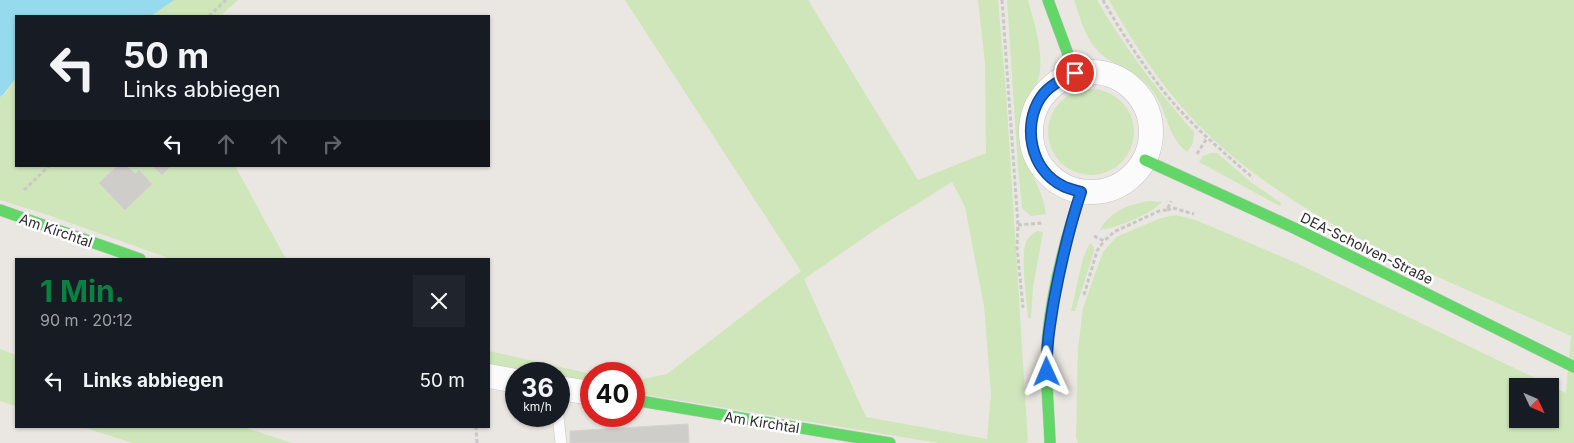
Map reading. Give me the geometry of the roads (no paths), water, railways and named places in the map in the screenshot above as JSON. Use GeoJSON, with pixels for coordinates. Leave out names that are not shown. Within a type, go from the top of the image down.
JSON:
{"type":"FeatureCollection","features":[{"type":"Feature","properties":{"kind":"street"},"geometry":{"type":"LineString","coordinates":[[1048,0],[1075,73]]}},
{"type":"Feature","properties":{"kind":"street"},"geometry":{"type":"LineString","coordinates":[[1096,71],[1115,76],[1132,86],[1144,102],[1151,121],[1151,142],[1145,160],[1128,180],[1106,191],[1081,192],[1062,185],[1045,172],[1034,155],[1030,135],[1032,114],[1042,96],[1057,82],[1075,73],[1096,71]]}},
{"type":"Feature","properties":{"kind":"street","name":"DEA-Scholven-Straße"},"geometry":{"type":"LineString","coordinates":[[1145,160],[1294,228],[1574,367]]}},
{"type":"Feature","properties":{"kind":"street"},"geometry":{"type":"LineString","coordinates":[[1050,443],[1048,332],[1069,228],[1081,192]]}},
{"type":"Feature","properties":{"kind":"street","name":"Am Kirchtal"},"geometry":{"type":"LineString","coordinates":[[0,210],[137,258]]}},
{"type":"Feature","properties":{"kind":"street"},"geometry":{"type":"LineString","coordinates":[[490,376],[505,379]]}},
{"type":"Feature","properties":{"kind":"street","name":"Am Kirchtal"},"geometry":{"type":"LineString","coordinates":[[645,402],[890,443]]}},
{"type":"Feature","properties":{"kind":"lane"},"geometry":{"type":"LineString","coordinates":[[559,427],[561,443]]}},
{"type":"Feature","properties":{"kind":"water"},"geometry":{"type":"Polygon","coordinates":[[[0,0],[174,0],[152,15],[15,15],[15,79],[0,97],[0,0]]]}}]}
